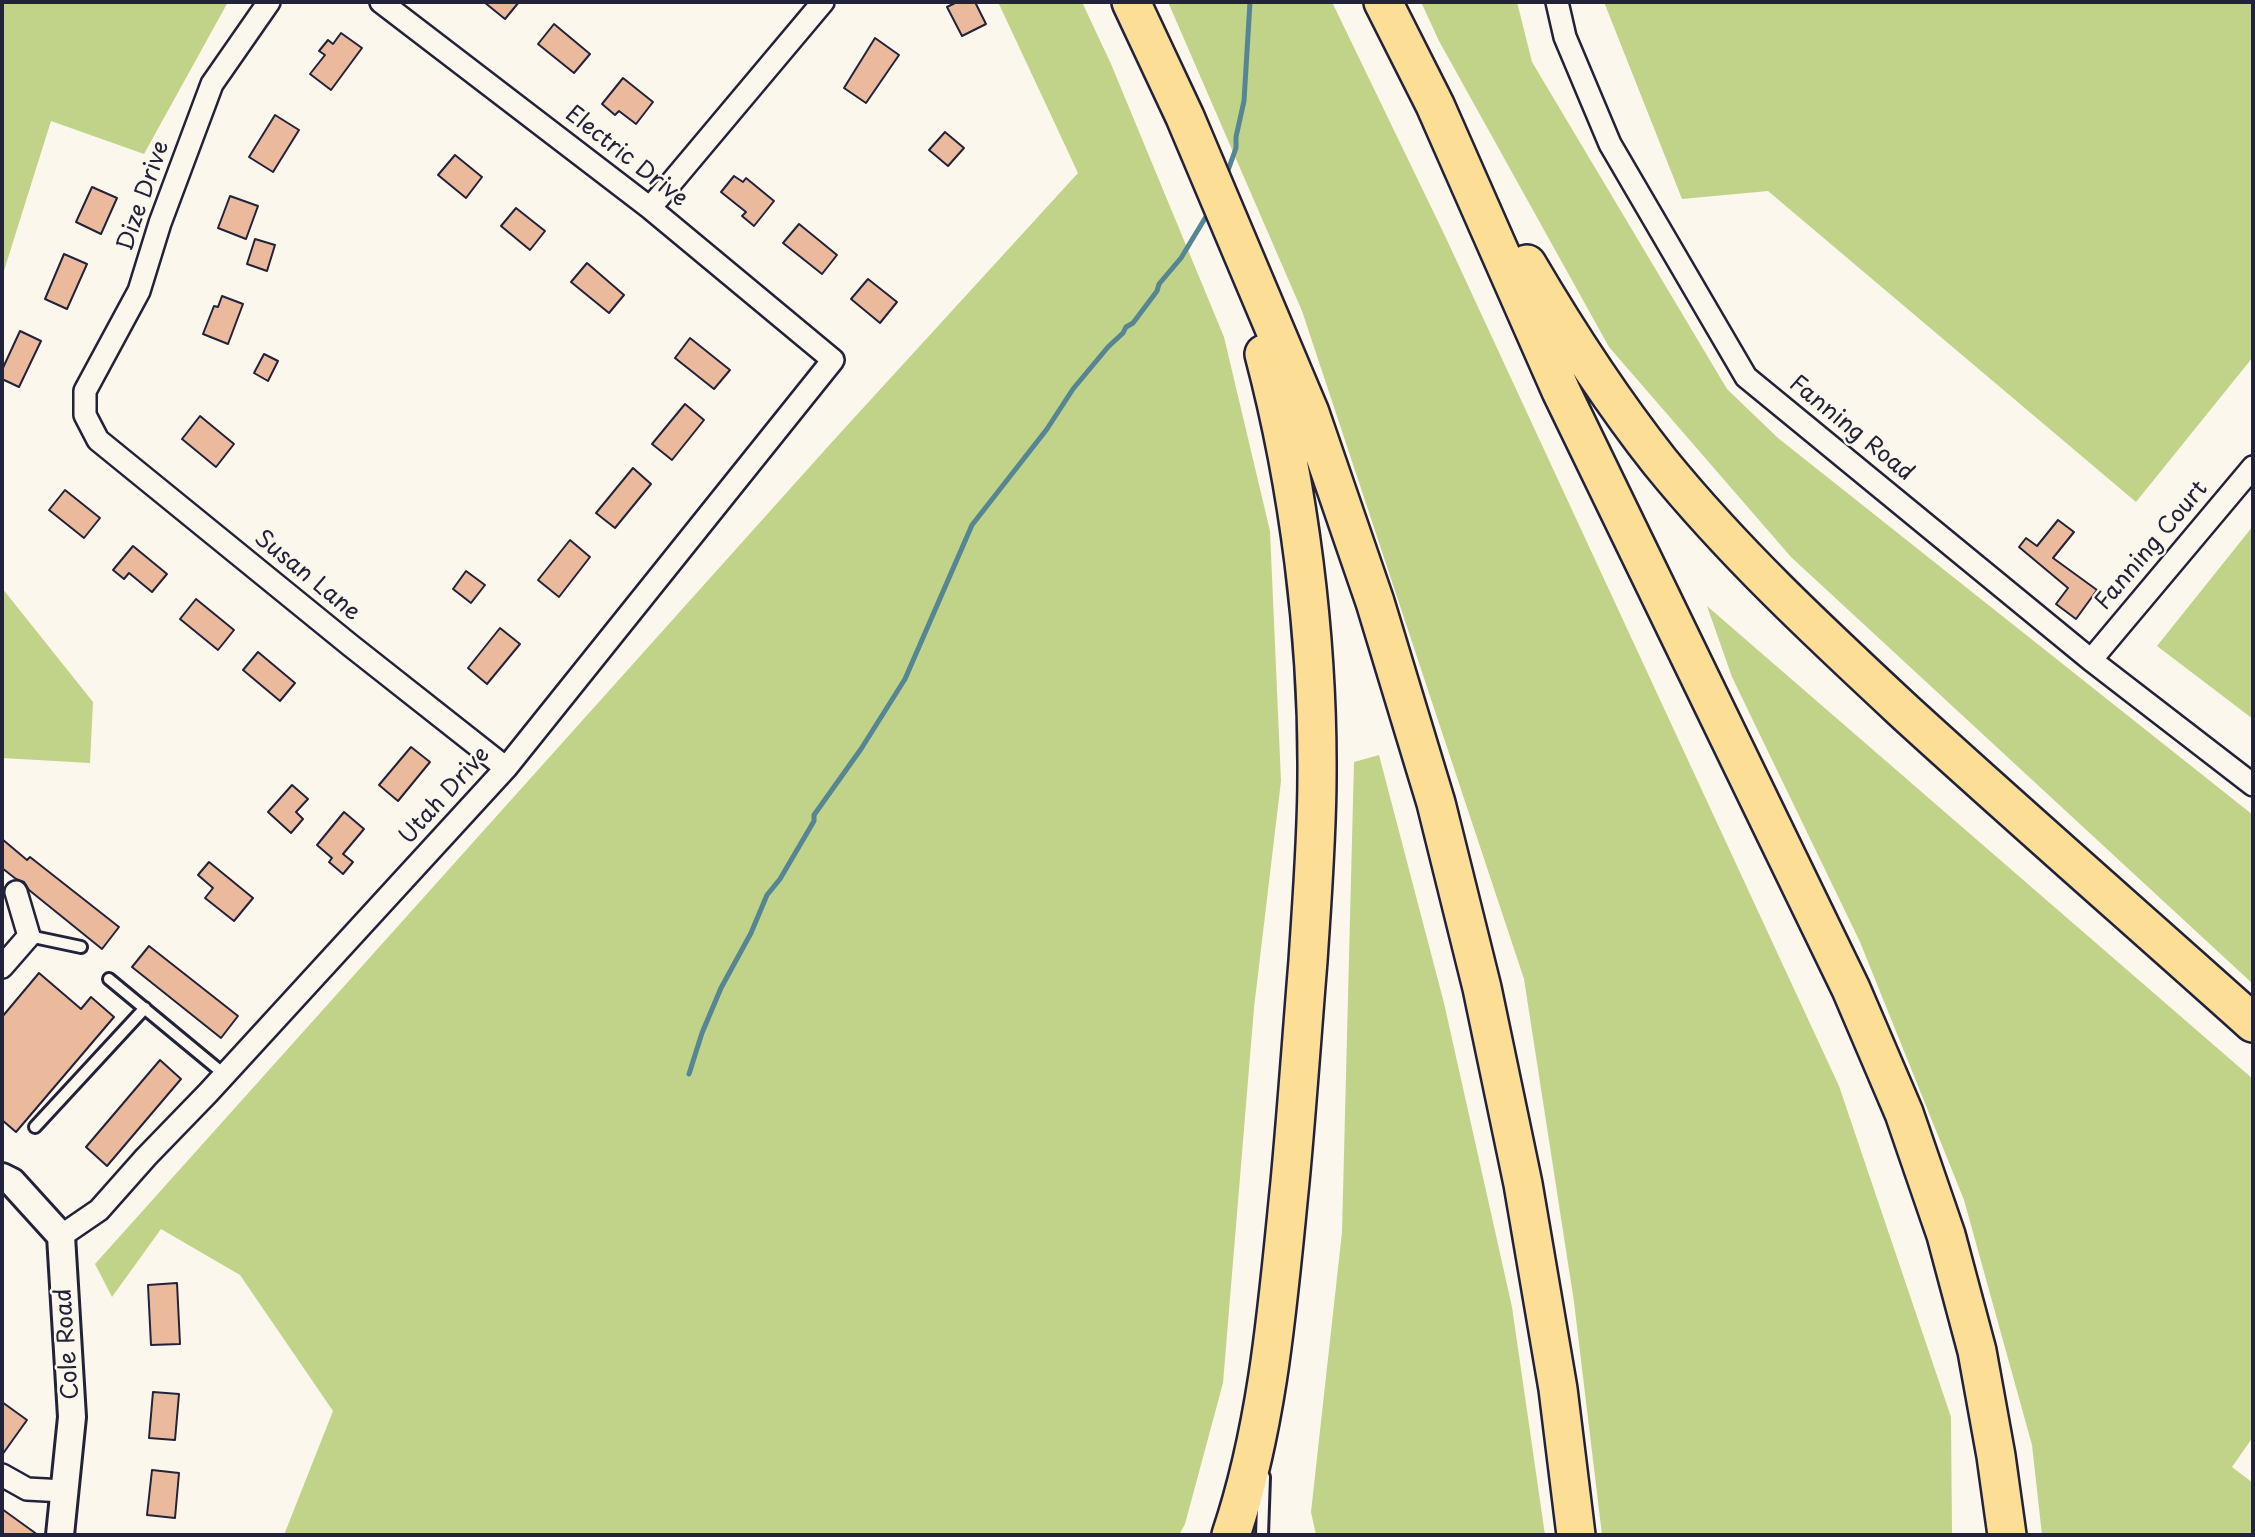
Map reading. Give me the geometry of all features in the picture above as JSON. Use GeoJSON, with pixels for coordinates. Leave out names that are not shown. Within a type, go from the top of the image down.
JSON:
{"type":"FeatureCollection","features":[{"type":"Feature","properties":{"kind":"highway"},"geometry":{"type":"LineString","coordinates":[[1131,2],[1185,117],[1310,414],[1375,602],[1436,803],[1482,988],[1523,1184],[1558,1389],[1576,1535]]}},
{"type":"Feature","properties":{"kind":"highway"},"geometry":{"type":"LineString","coordinates":[[1384,2],[1435,106],[1561,391],[1851,989],[1904,1113],[1946,1235],[1977,1351],[2007,1535]]}},
{"type":"Feature","properties":{"kind":"highway"},"geometry":{"type":"LineString","coordinates":[[1435,106],[1552,306],[1604,385],[1660,461],[1738,550],[1803,617],[1925,730],[2253,1023]]}},
{"type":"Feature","properties":{"kind":"highway"},"geometry":{"type":"LineString","coordinates":[[1185,117],[1249,306],[1277,402],[1297,511],[1314,679],[1317,773],[1315,863],[1297,1111],[1266,1390],[1254,1457],[1231,1535]]}},
{"type":"Feature","properties":{"kind":"street","name":"Dize Drive"},"geometry":{"type":"LineString","coordinates":[[85,415],[85,391],[139,291],[160,223],[212,84],[269,2]]}},
{"type":"Feature","properties":{"kind":"street","name":"Electric Drive"},"geometry":{"type":"LineString","coordinates":[[381,2],[650,208],[833,360]]}},
{"type":"Feature","properties":{"kind":"street"},"geometry":{"type":"LineString","coordinates":[[650,208],[823,2]]}},
{"type":"Feature","properties":{"kind":"street","name":"Fanning Road"},"geometry":{"type":"LineString","coordinates":[[1557,2],[1565,37],[1611,144],[1746,377],[2091,660],[2253,785]]}},
{"type":"Feature","properties":{"kind":"street","name":"Utah Drive"},"geometry":{"type":"LineString","coordinates":[[61,1237],[99,1210],[506,768],[833,360]]}},
{"type":"Feature","properties":{"kind":"street","name":"Susan Lane"},"geometry":{"type":"LineString","coordinates":[[85,415],[98,440],[506,768]]}},
{"type":"Feature","properties":{"kind":"street","name":"Fanning Court"},"geometry":{"type":"LineString","coordinates":[[2091,660],[2253,467]]}},
{"type":"Feature","properties":{"kind":"street"},"geometry":{"type":"LineString","coordinates":[[2,967],[29,936],[16,892]]}},
{"type":"Feature","properties":{"kind":"street"},"geometry":{"type":"LineString","coordinates":[[2,1177],[12,1182],[61,1237]]}},
{"type":"Feature","properties":{"kind":"street","name":"Cole Road"},"geometry":{"type":"LineString","coordinates":[[60,1535],[72,1417],[61,1237]]}},
{"type":"Feature","properties":{"kind":"street"},"geometry":{"type":"LineString","coordinates":[[2,1475],[27,1489],[64,1491]]}},
{"type":"Feature","properties":{"kind":"lane"},"geometry":{"type":"LineString","coordinates":[[29,936],[81,947]]}},
{"type":"Feature","properties":{"kind":"lane"},"geometry":{"type":"LineString","coordinates":[[109,979],[225,1075]]}},
{"type":"Feature","properties":{"kind":"lane"},"geometry":{"type":"LineString","coordinates":[[35,1127],[145,1008]]}},
{"type":"Feature","properties":{"kind":"lane"},"geometry":{"type":"LineString","coordinates":[[1264,1456],[1266,1390]]}},
{"type":"Feature","properties":{"kind":"lane"},"geometry":{"type":"LineString","coordinates":[[1262,1535],[1264,1469]]}},
{"type":"Feature","properties":{"kind":"green space"},"geometry":{"type":"Polygon","coordinates":[[[2,2],[228,2],[144,154],[51,121],[2,277],[2,2]]]}},
{"type":"Feature","properties":{"kind":"green space"},"geometry":{"type":"Polygon","coordinates":[[[998,2],[1082,2],[1111,64],[1224,337],[1270,531],[1281,781],[1254,1008],[1223,1383],[1185,1524],[1179,1535],[284,1535],[333,1411],[240,1275],[161,1229],[112,1297],[95,1264],[832,442],[1078,173],[998,2]]]}},
{"type":"Feature","properties":{"kind":"green space"},"geometry":{"type":"Polygon","coordinates":[[[1168,2],[1332,2],[1446,238],[1839,1086],[1951,1417],[1952,1535],[1602,1535],[1574,1302],[1524,979],[1302,311],[1168,2]]]}},
{"type":"Feature","properties":{"kind":"green space"},"geometry":{"type":"Polygon","coordinates":[[[1421,2],[1517,2],[1532,62],[1727,389],[1778,438],[2253,815],[2253,984],[1791,557],[1609,347],[1439,41],[1421,2]]]}},
{"type":"Feature","properties":{"kind":"green space"},"geometry":{"type":"Polygon","coordinates":[[[1604,2],[2253,2],[2253,357],[2136,502],[1768,191],[1682,199],[1604,2]]]}},
{"type":"Feature","properties":{"kind":"green space"},"geometry":{"type":"Polygon","coordinates":[[[2253,526],[2253,719],[2157,646],[2253,526]]]}},
{"type":"Feature","properties":{"kind":"green space"},"geometry":{"type":"Polygon","coordinates":[[[2,588],[93,702],[90,763],[2,758],[2,588]]]}},
{"type":"Feature","properties":{"kind":"green space"},"geometry":{"type":"Polygon","coordinates":[[[1707,606],[2253,1079],[2253,1437],[2232,1467],[2253,1483],[2253,1535],[2042,1535],[2032,1445],[1964,1200],[1860,942],[1732,677],[1707,606]]]}},
{"type":"Feature","properties":{"kind":"green space"},"geometry":{"type":"Polygon","coordinates":[[[1379,755],[1444,1003],[1512,1307],[1545,1535],[1316,1535],[1311,1512],[1342,1232],[1354,762],[1379,755]]]}},
{"type":"Feature","properties":{"kind":"building"},"geometry":{"type":"Polygon","coordinates":[[[484,2],[519,2],[505,19],[484,2]]]}},
{"type":"Feature","properties":{"kind":"building"},"geometry":{"type":"Polygon","coordinates":[[[957,2],[975,2],[986,24],[962,36],[947,7],[957,2]]]}},
{"type":"Feature","properties":{"kind":"building"},"geometry":{"type":"Polygon","coordinates":[[[554,24],[590,54],[574,73],[538,44],[554,24]]]}},
{"type":"Feature","properties":{"kind":"building"},"geometry":{"type":"Polygon","coordinates":[[[341,33],[362,48],[331,90],[310,74],[325,55],[319,51],[328,40],[333,44],[341,33]]]}},
{"type":"Feature","properties":{"kind":"building"},"geometry":{"type":"Polygon","coordinates":[[[875,38],[899,55],[866,103],[844,88],[875,38]]]}},
{"type":"Feature","properties":{"kind":"building"},"geometry":{"type":"Polygon","coordinates":[[[623,78],[653,102],[636,124],[619,111],[615,115],[602,104],[623,78]]]}},
{"type":"Feature","properties":{"kind":"building"},"geometry":{"type":"Polygon","coordinates":[[[275,115],[299,130],[273,172],[249,157],[275,115]]]}},
{"type":"Feature","properties":{"kind":"building"},"geometry":{"type":"Polygon","coordinates":[[[945,132],[964,148],[948,166],[929,150],[945,132]]]}},
{"type":"Feature","properties":{"kind":"building"},"geometry":{"type":"Polygon","coordinates":[[[455,155],[482,177],[466,198],[438,175],[455,155]]]}},
{"type":"Feature","properties":{"kind":"building"},"geometry":{"type":"Polygon","coordinates":[[[734,176],[743,182],[746,178],[774,201],[754,226],[742,216],[746,212],[721,192],[734,176]]]}},
{"type":"Feature","properties":{"kind":"building"},"geometry":{"type":"Polygon","coordinates":[[[92,187],[117,198],[101,234],[76,222],[92,187]]]}},
{"type":"Feature","properties":{"kind":"building"},"geometry":{"type":"Polygon","coordinates":[[[230,196],[258,206],[246,239],[218,228],[230,196]]]}},
{"type":"Feature","properties":{"kind":"building"},"geometry":{"type":"Polygon","coordinates":[[[516,208],[545,231],[530,250],[501,226],[516,208]]]}},
{"type":"Feature","properties":{"kind":"building"},"geometry":{"type":"Polygon","coordinates":[[[799,224],[837,255],[822,274],[783,243],[799,224]]]}},
{"type":"Feature","properties":{"kind":"building"},"geometry":{"type":"Polygon","coordinates":[[[255,239],[275,245],[267,271],[247,264],[255,239]]]}},
{"type":"Feature","properties":{"kind":"building"},"geometry":{"type":"Polygon","coordinates":[[[64,254],[87,264],[67,309],[45,299],[64,254]]]}},
{"type":"Feature","properties":{"kind":"building"},"geometry":{"type":"Polygon","coordinates":[[[587,263],[624,295],[609,313],[571,282],[587,263]]]}},
{"type":"Feature","properties":{"kind":"building"},"geometry":{"type":"Polygon","coordinates":[[[868,279],[897,302],[880,323],[851,299],[868,279]]]}},
{"type":"Feature","properties":{"kind":"building"},"geometry":{"type":"Polygon","coordinates":[[[222,296],[243,304],[228,344],[203,334],[214,306],[218,307],[222,296]]]}},
{"type":"Feature","properties":{"kind":"building"},"geometry":{"type":"Polygon","coordinates":[[[20,331],[41,341],[19,387],[2,379],[2,370],[20,331]]]}},
{"type":"Feature","properties":{"kind":"building"},"geometry":{"type":"Polygon","coordinates":[[[690,338],[730,370],[714,389],[675,358],[690,338]]]}},
{"type":"Feature","properties":{"kind":"building"},"geometry":{"type":"Polygon","coordinates":[[[264,354],[278,361],[268,381],[254,373],[264,354]]]}},
{"type":"Feature","properties":{"kind":"building"},"geometry":{"type":"Polygon","coordinates":[[[685,404],[704,420],[672,460],[652,444],[685,404]]]}},
{"type":"Feature","properties":{"kind":"building"},"geometry":{"type":"Polygon","coordinates":[[[200,416],[234,444],[216,467],[182,439],[200,416]]]}},
{"type":"Feature","properties":{"kind":"building"},"geometry":{"type":"Polygon","coordinates":[[[633,468],[651,484],[615,528],[596,513],[633,468]]]}},
{"type":"Feature","properties":{"kind":"building"},"geometry":{"type":"Polygon","coordinates":[[[65,490],[100,518],[84,538],[49,510],[65,490]]]}},
{"type":"Feature","properties":{"kind":"building"},"geometry":{"type":"Polygon","coordinates":[[[2058,520],[2074,532],[2053,558],[2097,590],[2076,619],[2056,604],[2068,588],[2019,547],[2026,538],[2037,546],[2058,520]]]}},
{"type":"Feature","properties":{"kind":"building"},"geometry":{"type":"Polygon","coordinates":[[[570,540],[590,557],[559,597],[538,580],[570,540]]]}},
{"type":"Feature","properties":{"kind":"building"},"geometry":{"type":"Polygon","coordinates":[[[133,546],[167,574],[152,592],[129,573],[124,579],[113,570],[133,546]]]}},
{"type":"Feature","properties":{"kind":"building"},"geometry":{"type":"Polygon","coordinates":[[[466,571],[485,585],[471,603],[453,589],[466,571]]]}},
{"type":"Feature","properties":{"kind":"building"},"geometry":{"type":"Polygon","coordinates":[[[196,599],[234,630],[218,650],[180,619],[196,599]]]}},
{"type":"Feature","properties":{"kind":"building"},"geometry":{"type":"Polygon","coordinates":[[[500,628],[520,644],[487,684],[468,668],[500,628]]]}},
{"type":"Feature","properties":{"kind":"building"},"geometry":{"type":"Polygon","coordinates":[[[258,652],[295,683],[280,701],[243,670],[258,652]]]}},
{"type":"Feature","properties":{"kind":"building"},"geometry":{"type":"Polygon","coordinates":[[[411,747],[430,762],[398,801],[379,785],[411,747]]]}},
{"type":"Feature","properties":{"kind":"building"},"geometry":{"type":"Polygon","coordinates":[[[292,785],[308,799],[296,812],[303,819],[291,833],[268,812],[292,785]]]}},
{"type":"Feature","properties":{"kind":"building"},"geometry":{"type":"Polygon","coordinates":[[[344,812],[364,829],[343,854],[353,862],[343,874],[329,862],[332,858],[317,845],[344,812]]]}},
{"type":"Feature","properties":{"kind":"building"},"geometry":{"type":"Polygon","coordinates":[[[2,839],[27,860],[30,857],[119,927],[102,949],[29,890],[24,882],[2,868],[2,839]]]}},
{"type":"Feature","properties":{"kind":"building"},"geometry":{"type":"Polygon","coordinates":[[[209,862],[253,898],[234,921],[205,898],[213,888],[198,875],[209,862]]]}},
{"type":"Feature","properties":{"kind":"building"},"geometry":{"type":"Polygon","coordinates":[[[149,946],[238,1016],[221,1038],[132,967],[149,946]]]}},
{"type":"Feature","properties":{"kind":"building"},"geometry":{"type":"Polygon","coordinates":[[[39,973],[81,1009],[91,997],[114,1017],[16,1132],[2,1120],[2,1017],[39,973]]]}},
{"type":"Feature","properties":{"kind":"building"},"geometry":{"type":"Polygon","coordinates":[[[160,1060],[181,1079],[107,1166],[86,1147],[160,1060]]]}},
{"type":"Feature","properties":{"kind":"building"},"geometry":{"type":"Polygon","coordinates":[[[177,1283],[180,1344],[151,1345],[148,1285],[177,1283]]]}},
{"type":"Feature","properties":{"kind":"building"},"geometry":{"type":"Polygon","coordinates":[[[153,1392],[179,1394],[175,1440],[149,1438],[153,1392]]]}},
{"type":"Feature","properties":{"kind":"building"},"geometry":{"type":"Polygon","coordinates":[[[2,1402],[27,1420],[2,1455],[2,1402]]]}},
{"type":"Feature","properties":{"kind":"building"},"geometry":{"type":"Polygon","coordinates":[[[152,1470],[179,1473],[175,1518],[147,1515],[152,1470]]]}},
{"type":"Feature","properties":{"kind":"building"},"geometry":{"type":"Polygon","coordinates":[[[2,1509],[38,1535],[2,1535],[2,1509]]]}},
{"type":"Feature","properties":{"kind":"waterway"},"geometry":{"type":"LineString","coordinates":[[1226,176],[1236,148],[1244,101],[1250,2]]}},
{"type":"Feature","properties":{"kind":"waterway"},"geometry":{"type":"LineString","coordinates":[[689,1074],[702,1033],[721,988],[751,933],[767,895],[780,879],[814,821],[814,815],[861,749],[905,679],[972,525],[1047,429],[1073,389],[1126,327],[1133,323],[1157,291],[1159,284],[1181,258],[1210,210]]}}]}
